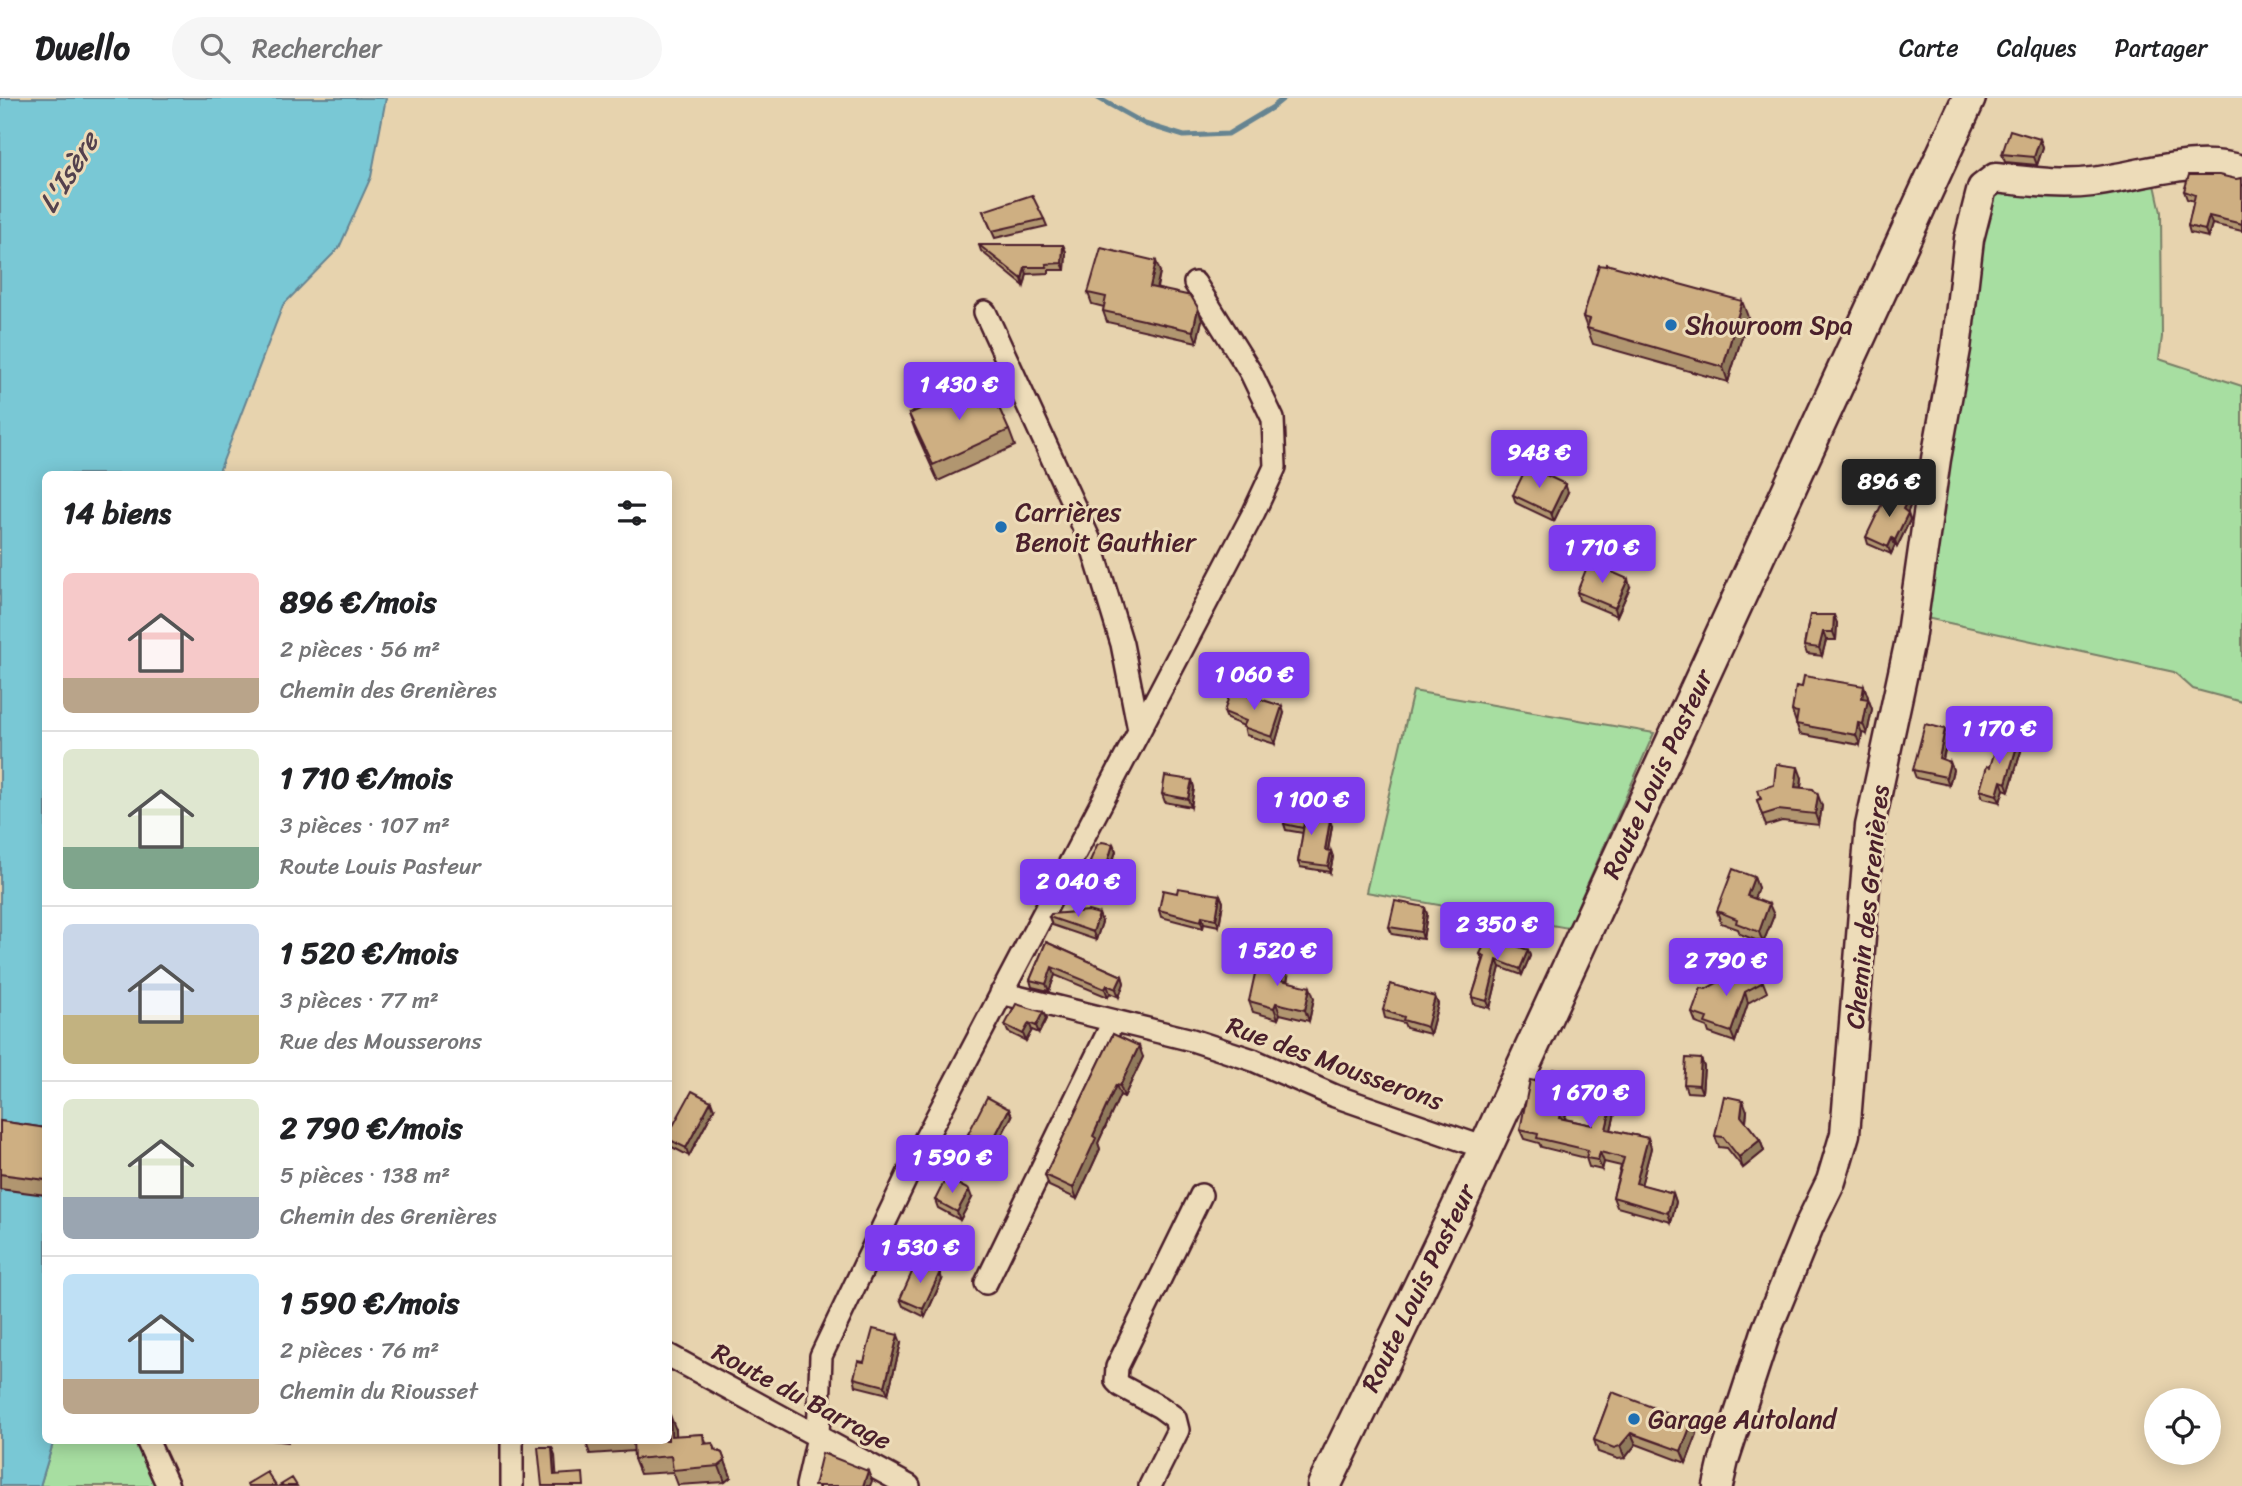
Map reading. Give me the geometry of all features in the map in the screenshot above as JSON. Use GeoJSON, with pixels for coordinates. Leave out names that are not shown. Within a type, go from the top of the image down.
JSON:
{"type":"FeatureCollection","features":[{"type":"Feature","properties":{"kind":"main road","name":"Route Louis Pasteur"},"geometry":{"type":"LineString","coordinates":[[1324,1486],[1485,1148],[1969,98]]}},
{"type":"Feature","properties":{"kind":"street","name":"Chemin des Grenières"},"geometry":{"type":"LineString","coordinates":[[1718,1486],[1767,1329],[1809,1226],[1831,1181],[1846,1134],[1870,826],[1910,640],[1936,459],[1956,349],[1969,239],[1982,188],[1995,178],[2051,184],[2090,182],[2188,165],[2224,164],[2242,170]]}},
{"type":"Feature","properties":{"kind":"street"},"geometry":{"type":"LineString","coordinates":[[807,1486],[818,1437],[821,1356],[921,1147],[1248,524],[1275,467],[1273,419],[1251,373],[1195,283]]}},
{"type":"Feature","properties":{"kind":"street"},"geometry":{"type":"LineString","coordinates":[[985,312],[1091,542],[1122,644],[1139,730]]}},
{"type":"Feature","properties":{"kind":"street","name":"Rue des Mousserons"},"geometry":{"type":"LineString","coordinates":[[1001,993],[1192,1040],[1253,1060],[1335,1096],[1485,1148]]}},
{"type":"Feature","properties":{"kind":"street"},"geometry":{"type":"LineString","coordinates":[[986,1283],[1113,1022]]}},
{"type":"Feature","properties":{"kind":"street"},"geometry":{"type":"LineString","coordinates":[[1150,1486],[1178,1430],[1175,1418],[1121,1386],[1116,1381],[1117,1367],[1201,1195]]}},
{"type":"Feature","properties":{"kind":"street","name":"Route du Barrage"},"geometry":{"type":"LineString","coordinates":[[672,1357],[909,1486]]}},
{"type":"Feature","properties":{"kind":"street"},"geometry":{"type":"LineString","coordinates":[[149,1444],[169,1486]]}},
{"type":"Feature","properties":{"kind":"street"},"geometry":{"type":"LineString","coordinates":[[512,1444],[512,1486]]}},
{"type":"Feature","properties":{"kind":"green space"},"geometry":{"type":"Polygon","coordinates":[[[2154,180],[2161,212],[2162,337],[2159,359],[2242,386],[2242,702],[2193,689],[2174,672],[1917,616],[1982,213],[1993,189],[2154,180]]]}},
{"type":"Feature","properties":{"kind":"green space"},"geometry":{"type":"Polygon","coordinates":[[[1413,691],[1654,733],[1568,928],[1366,892],[1413,691]]]}},
{"type":"Feature","properties":{"kind":"green space"},"geometry":{"type":"Polygon","coordinates":[[[53,1444],[154,1444],[171,1486],[40,1486],[53,1444]]]}},
{"type":"Feature","properties":{"kind":"water","name":"L'Isère"},"geometry":{"type":"Polygon","coordinates":[[[0,98],[386,98],[371,177],[339,248],[283,305],[219,471],[42,471],[42,1444],[53,1444],[40,1486],[0,1486],[0,98]]]}},
{"type":"Feature","properties":{"kind":"building"},"geometry":{"type":"Polygon","coordinates":[[[2010,130],[2040,139],[2034,157],[2002,154],[2010,130]]]}},
{"type":"Feature","properties":{"kind":"building"},"geometry":{"type":"Polygon","coordinates":[[[2189,175],[2242,178],[2242,224],[2209,216],[2205,230],[2188,226],[2195,195],[2184,191],[2189,175]]]}},
{"type":"Feature","properties":{"kind":"building"},"geometry":{"type":"Polygon","coordinates":[[[1032,195],[1044,219],[992,231],[983,211],[1032,195]]]}},
{"type":"Feature","properties":{"kind":"building"},"geometry":{"type":"Polygon","coordinates":[[[979,245],[1063,245],[1062,263],[1046,264],[1047,267],[1025,267],[1022,279],[979,245]]]}},
{"type":"Feature","properties":{"kind":"building"},"geometry":{"type":"Polygon","coordinates":[[[1101,248],[1156,261],[1150,287],[1191,296],[1198,308],[1193,331],[1103,311],[1106,297],[1088,293],[1101,248]]]}},
{"type":"Feature","properties":{"kind":"building","name":"Showroom Spa"},"geometry":{"type":"Polygon","coordinates":[[[1606,264],[1742,301],[1723,367],[1587,328],[1590,319],[1583,317],[1599,265],[1606,264]]]}},
{"type":"Feature","properties":{"kind":"building"},"geometry":{"type":"Polygon","coordinates":[[[986,379],[1009,430],[933,465],[909,414],[986,379]]]}},
{"type":"Feature","properties":{"kind":"building"},"geometry":{"type":"Polygon","coordinates":[[[1527,466],[1565,484],[1551,513],[1513,495],[1527,466]]]}},
{"type":"Feature","properties":{"kind":"building"},"geometry":{"type":"Polygon","coordinates":[[[1889,489],[1909,497],[1903,509],[1908,513],[1895,540],[1892,538],[1888,547],[1866,537],[1889,489]]]}},
{"type":"Feature","properties":{"kind":"building"},"geometry":{"type":"Polygon","coordinates":[[[1589,562],[1628,579],[1615,608],[1577,592],[1589,562]]]}},
{"type":"Feature","properties":{"kind":"building"},"geometry":{"type":"Polygon","coordinates":[[[1810,615],[1834,615],[1833,632],[1823,632],[1819,648],[1804,646],[1810,615]]]}},
{"type":"Feature","properties":{"kind":"building"},"geometry":{"type":"Polygon","coordinates":[[[1804,676],[1864,686],[1862,698],[1868,699],[1863,724],[1858,723],[1856,735],[1796,724],[1798,712],[1792,711],[1796,686],[1802,687],[1804,676]]]}},
{"type":"Feature","properties":{"kind":"building"},"geometry":{"type":"Polygon","coordinates":[[[1231,690],[1282,706],[1272,737],[1243,727],[1246,721],[1224,712],[1231,690]]]}},
{"type":"Feature","properties":{"kind":"building"},"geometry":{"type":"Polygon","coordinates":[[[1925,724],[1945,729],[1939,758],[1950,762],[1946,777],[1913,770],[1925,724]]]}},
{"type":"Feature","properties":{"kind":"building"},"geometry":{"type":"Polygon","coordinates":[[[1999,737],[2018,743],[2006,783],[2001,781],[1997,795],[1980,790],[1999,737]]]}},
{"type":"Feature","properties":{"kind":"building"},"geometry":{"type":"Polygon","coordinates":[[[1776,764],[1798,767],[1795,787],[1813,789],[1818,795],[1815,814],[1778,810],[1762,815],[1757,800],[1761,799],[1758,790],[1774,785],[1776,764]]]}},
{"type":"Feature","properties":{"kind":"building"},"geometry":{"type":"Polygon","coordinates":[[[1165,776],[1192,780],[1188,799],[1162,794],[1165,776]]]}},
{"type":"Feature","properties":{"kind":"building"},"geometry":{"type":"Polygon","coordinates":[[[1287,808],[1306,811],[1305,817],[1330,820],[1325,850],[1331,851],[1328,866],[1298,862],[1305,818],[1303,828],[1284,824],[1287,808]]]}},
{"type":"Feature","properties":{"kind":"building"},"geometry":{"type":"Polygon","coordinates":[[[1102,842],[1113,844],[1104,874],[1093,871],[1090,861],[1097,845],[1102,842]]]}},
{"type":"Feature","properties":{"kind":"building"},"geometry":{"type":"Polygon","coordinates":[[[1733,869],[1754,877],[1747,896],[1769,904],[1759,932],[1736,923],[1737,919],[1717,911],[1733,869]]]}},
{"type":"Feature","properties":{"kind":"building"},"geometry":{"type":"Polygon","coordinates":[[[1178,888],[1220,895],[1216,919],[1202,916],[1201,921],[1159,910],[1163,890],[1177,893],[1178,888]]]}},
{"type":"Feature","properties":{"kind":"building"},"geometry":{"type":"Polygon","coordinates":[[[1395,901],[1425,907],[1421,932],[1389,927],[1395,901]]]}},
{"type":"Feature","properties":{"kind":"building"},"geometry":{"type":"Polygon","coordinates":[[[1088,911],[1099,914],[1093,932],[1049,917],[1051,914],[1088,911]]]}},
{"type":"Feature","properties":{"kind":"building"},"geometry":{"type":"Polygon","coordinates":[[[1497,934],[1513,939],[1511,944],[1528,950],[1520,969],[1497,960],[1487,1001],[1472,997],[1485,956],[1480,954],[1487,939],[1490,941],[1491,936],[1496,937],[1497,934]]]}},
{"type":"Feature","properties":{"kind":"building"},"geometry":{"type":"Polygon","coordinates":[[[1046,942],[1122,976],[1116,989],[1107,985],[1105,989],[1052,967],[1046,984],[1030,980],[1046,942]]]}},
{"type":"Feature","properties":{"kind":"building"},"geometry":{"type":"Polygon","coordinates":[[[1258,960],[1284,966],[1281,980],[1310,987],[1305,1010],[1276,1003],[1274,1008],[1249,1001],[1258,960]]]}},
{"type":"Feature","properties":{"kind":"building"},"geometry":{"type":"Polygon","coordinates":[[[1753,963],[1763,982],[1745,992],[1731,1032],[1705,1023],[1707,1018],[1692,1013],[1701,988],[1706,989],[1753,963]]]}},
{"type":"Feature","properties":{"kind":"building"},"geometry":{"type":"Polygon","coordinates":[[[1390,984],[1435,997],[1427,1027],[1403,1020],[1404,1017],[1383,1010],[1390,984]]]}},
{"type":"Feature","properties":{"kind":"building"},"geometry":{"type":"Polygon","coordinates":[[[1016,1004],[1043,1012],[1036,1026],[1029,1023],[1023,1034],[1005,1025],[1016,1004]]]}},
{"type":"Feature","properties":{"kind":"building"},"geometry":{"type":"Polygon","coordinates":[[[1113,1034],[1139,1046],[1120,1086],[1116,1085],[1073,1188],[1045,1175],[1113,1034]]]}},
{"type":"Feature","properties":{"kind":"building"},"geometry":{"type":"Polygon","coordinates":[[[1686,1058],[1701,1059],[1699,1085],[1684,1084],[1686,1058]]]}},
{"type":"Feature","properties":{"kind":"building"},"geometry":{"type":"Polygon","coordinates":[[[1553,1069],[1617,1083],[1606,1129],[1648,1138],[1636,1183],[1673,1193],[1668,1213],[1613,1197],[1624,1158],[1600,1152],[1598,1160],[1586,1158],[1588,1150],[1537,1138],[1538,1134],[1520,1130],[1530,1080],[1549,1084],[1553,1069]],[[1566,1089],[1559,1118],[1592,1125],[1598,1096],[1566,1089]]]}},
{"type":"Feature","properties":{"kind":"building"},"geometry":{"type":"Polygon","coordinates":[[[692,1091],[711,1101],[686,1148],[672,1141],[672,1128],[692,1091]]]}},
{"type":"Feature","properties":{"kind":"building"},"geometry":{"type":"Polygon","coordinates":[[[1724,1096],[1743,1100],[1741,1116],[1760,1140],[1739,1157],[1723,1137],[1715,1136],[1724,1096]]]}},
{"type":"Feature","properties":{"kind":"building"},"geometry":{"type":"Polygon","coordinates":[[[987,1097],[1009,1109],[990,1146],[968,1134],[987,1097]]]}},
{"type":"Feature","properties":{"kind":"building"},"geometry":{"type":"Polygon","coordinates":[[[0,1121],[42,1127],[42,1179],[0,1174],[0,1121]]]}},
{"type":"Feature","properties":{"kind":"building"},"geometry":{"type":"Polygon","coordinates":[[[946,1178],[969,1190],[957,1212],[935,1200],[946,1178]]]}},
{"type":"Feature","properties":{"kind":"building"},"geometry":{"type":"Polygon","coordinates":[[[917,1261],[940,1272],[923,1309],[900,1299],[917,1261]]]}},
{"type":"Feature","properties":{"kind":"building"},"geometry":{"type":"Polygon","coordinates":[[[873,1329],[898,1335],[885,1386],[854,1378],[858,1361],[864,1362],[873,1329]]]}},
{"type":"Feature","properties":{"kind":"building","name":"Garage Autoland"},"geometry":{"type":"Polygon","coordinates":[[[1612,1392],[1692,1422],[1681,1451],[1631,1433],[1620,1446],[1614,1448],[1594,1440],[1612,1392]]]}},
{"type":"Feature","properties":{"kind":"building"},"geometry":{"type":"Polygon","coordinates":[[[703,1434],[704,1444],[713,1443],[714,1449],[722,1453],[725,1461],[719,1466],[673,1470],[671,1456],[634,1459],[633,1444],[672,1444],[672,1436],[703,1434]]]}},
{"type":"Feature","properties":{"kind":"building"},"geometry":{"type":"Polygon","coordinates":[[[538,1447],[552,1447],[554,1475],[583,1473],[584,1486],[542,1486],[538,1447]]]}},
{"type":"Feature","properties":{"kind":"building"},"geometry":{"type":"Polygon","coordinates":[[[822,1453],[868,1471],[863,1486],[814,1486],[822,1453]]]}},
{"type":"Feature","properties":{"kind":"building"},"geometry":{"type":"Polygon","coordinates":[[[267,1472],[276,1486],[248,1486],[247,1484],[267,1472]]]}},
{"type":"Feature","properties":{"kind":"building"},"geometry":{"type":"Polygon","coordinates":[[[292,1478],[297,1486],[279,1486],[292,1478]]]}},
{"type":"Feature","properties":{"kind":"waterway"},"geometry":{"type":"LineString","coordinates":[[1098,98],[1145,124],[1184,136],[1228,134],[1284,98]]}},
{"type":"Feature","properties":{"kind":"place","name":"Showroom Spa"},"geometry":{"type":"Point","coordinates":[1671,325]}},
{"type":"Feature","properties":{"kind":"place","name":"Carrières Benoit Gauthier"},"geometry":{"type":"Point","coordinates":[1001,527]}},
{"type":"Feature","properties":{"kind":"place","name":"Garage Autoland"},"geometry":{"type":"Point","coordinates":[1634,1419]}}]}
